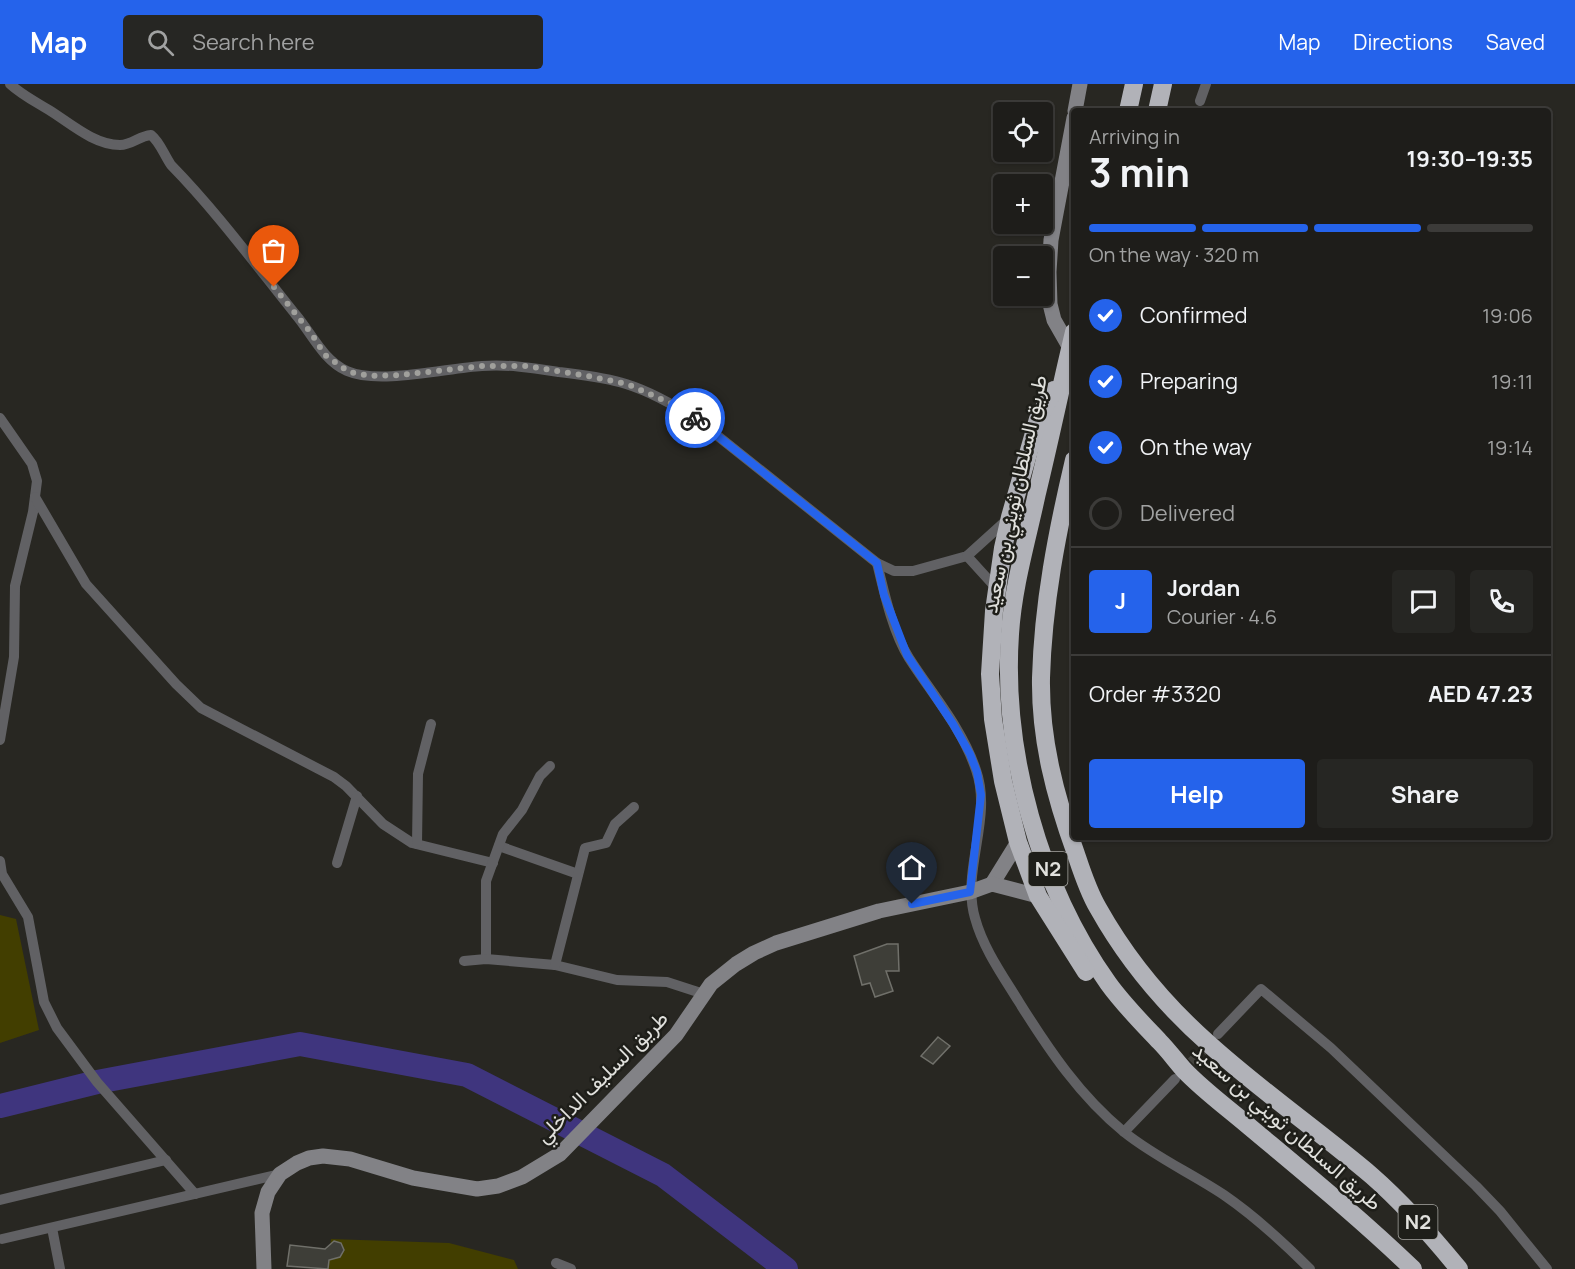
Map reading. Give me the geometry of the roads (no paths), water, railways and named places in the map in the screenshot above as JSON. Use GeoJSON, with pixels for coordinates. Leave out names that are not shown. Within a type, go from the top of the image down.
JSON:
{"type":"FeatureCollection","features":[{"type":"Feature","properties":{"kind":"highway"},"geometry":{"type":"LineString","coordinates":[[1129,108],[1134,84]]}},
{"type":"Feature","properties":{"kind":"highway"},"geometry":{"type":"LineString","coordinates":[[1158,108],[1163,84]]}},
{"type":"Feature","properties":{"kind":"highway","name":"طريق السلطان ثويني بن سعيد"},"geometry":{"type":"LineString","coordinates":[[1071,344],[1014,593],[1010,634],[1009,681],[1016,754],[1022,785],[1042,852],[1069,918],[1108,984],[1180,1076],[1346,1208],[1413,1269]]}},
{"type":"Feature","properties":{"kind":"highway"},"geometry":{"type":"LineString","coordinates":[[1063,372],[1038,419],[1010,517],[997,589],[990,674],[992,708],[1003,781],[1018,842],[1038,896],[1100,992],[1180,1076]]}},
{"type":"Feature","properties":{"kind":"highway","name":"طريق السلطان ثويني بن سعيد"},"geometry":{"type":"LineString","coordinates":[[1071,473],[1057,535],[1047,599],[1041,679],[1042,716],[1047,758],[1060,808],[1071,838]]}},
{"type":"Feature","properties":{"kind":"highway","name":"طريق السلطان ثويني بن سعيد"},"geometry":{"type":"LineString","coordinates":[[1072,840],[1096,905],[1111,931],[1184,1021],[1210,1046],[1373,1178],[1407,1209],[1459,1269]]}},
{"type":"Feature","properties":{"kind":"street"},"geometry":{"type":"LineString","coordinates":[[10,84],[94,138],[117,145],[130,144],[143,136],[151,135],[158,141],[171,165],[191,186],[311,333],[325,355],[349,372],[370,376],[400,375],[482,366],[527,366],[627,384],[677,406],[699,421],[877,563],[894,571],[913,571],[967,556],[1010,517]]}},
{"type":"Feature","properties":{"kind":"street"},"geometry":{"type":"LineString","coordinates":[[1076,108],[1080,84]]}},
{"type":"Feature","properties":{"kind":"street"},"geometry":{"type":"LineString","coordinates":[[1200,101],[1206,84]]}},
{"type":"Feature","properties":{"kind":"street"},"geometry":{"type":"LineString","coordinates":[[1071,134],[1051,240],[1049,272],[1050,304],[1054,320],[1071,339]]}},
{"type":"Feature","properties":{"kind":"street"},"geometry":{"type":"LineString","coordinates":[[0,418],[32,464],[38,481],[15,586],[14,657],[0,740]]}},
{"type":"Feature","properties":{"kind":"street"},"geometry":{"type":"LineString","coordinates":[[35,497],[86,584],[176,684],[201,708],[334,777],[357,796],[383,824],[411,843],[493,863]]}},
{"type":"Feature","properties":{"kind":"street"},"geometry":{"type":"LineString","coordinates":[[967,556],[997,589]]}},
{"type":"Feature","properties":{"kind":"street"},"geometry":{"type":"LineString","coordinates":[[877,563],[884,595],[907,655],[948,715],[970,754],[977,772],[981,795],[970,892],[974,916],[982,938],[1003,976],[1047,1048],[1084,1094],[1124,1132],[1253,1216],[1310,1269]]}},
{"type":"Feature","properties":{"kind":"street"},"geometry":{"type":"LineString","coordinates":[[417,844],[418,774],[431,724]]}},
{"type":"Feature","properties":{"kind":"street"},"geometry":{"type":"LineString","coordinates":[[486,959],[486,880],[503,834],[522,810],[540,776],[550,766]]}},
{"type":"Feature","properties":{"kind":"street"},"geometry":{"type":"LineString","coordinates":[[337,863],[357,796]]}},
{"type":"Feature","properties":{"kind":"street"},"geometry":{"type":"LineString","coordinates":[[555,965],[585,848],[606,843],[615,824],[634,807]]}},
{"type":"Feature","properties":{"kind":"street"},"geometry":{"type":"LineString","coordinates":[[1018,842],[992,884],[1038,896]]}},
{"type":"Feature","properties":{"kind":"street"},"geometry":{"type":"LineString","coordinates":[[499,846],[578,874]]}},
{"type":"Feature","properties":{"kind":"street"},"geometry":{"type":"LineString","coordinates":[[0,861],[1,873],[28,917],[44,1002],[57,1028],[97,1082],[195,1194]]}},
{"type":"Feature","properties":{"kind":"street","name":"طريق السليف الداخلي"},"geometry":{"type":"LineString","coordinates":[[280,1174],[297,1162],[323,1156],[350,1159],[413,1178],[477,1189],[498,1186],[522,1177],[560,1154],[676,1035],[711,984],[736,964],[776,943],[879,911],[970,892],[992,884]]}},
{"type":"Feature","properties":{"kind":"street"},"geometry":{"type":"LineString","coordinates":[[464,961],[486,959],[555,965],[617,980],[667,982],[704,994]]}},
{"type":"Feature","properties":{"kind":"street"},"geometry":{"type":"LineString","coordinates":[[1218,1034],[1261,989],[1331,1048],[1476,1186],[1548,1269]]}},
{"type":"Feature","properties":{"kind":"street"},"geometry":{"type":"LineString","coordinates":[[1124,1132],[1180,1076]]}},
{"type":"Feature","properties":{"kind":"street"},"geometry":{"type":"LineString","coordinates":[[0,1200],[166,1160]]}},
{"type":"Feature","properties":{"kind":"street"},"geometry":{"type":"LineString","coordinates":[[2,1239],[280,1174]]}},
{"type":"Feature","properties":{"kind":"street"},"geometry":{"type":"LineString","coordinates":[[264,1269],[262,1213],[268,1192],[280,1174]]}},
{"type":"Feature","properties":{"kind":"street"},"geometry":{"type":"LineString","coordinates":[[52,1228],[60,1269]]}},
{"type":"Feature","properties":{"kind":"street"},"geometry":{"type":"LineString","coordinates":[[556,1263],[571,1269]]}},
{"type":"Feature","properties":{"kind":"waterway"},"geometry":{"type":"LineString","coordinates":[[0,1106],[97,1082],[300,1044],[467,1075],[663,1175],[786,1269]]}},
{"type":"Feature","properties":{"kind":"tunnel"},"geometry":{"type":"LineString","coordinates":[[1181,1073],[1212,1041]]}}]}
